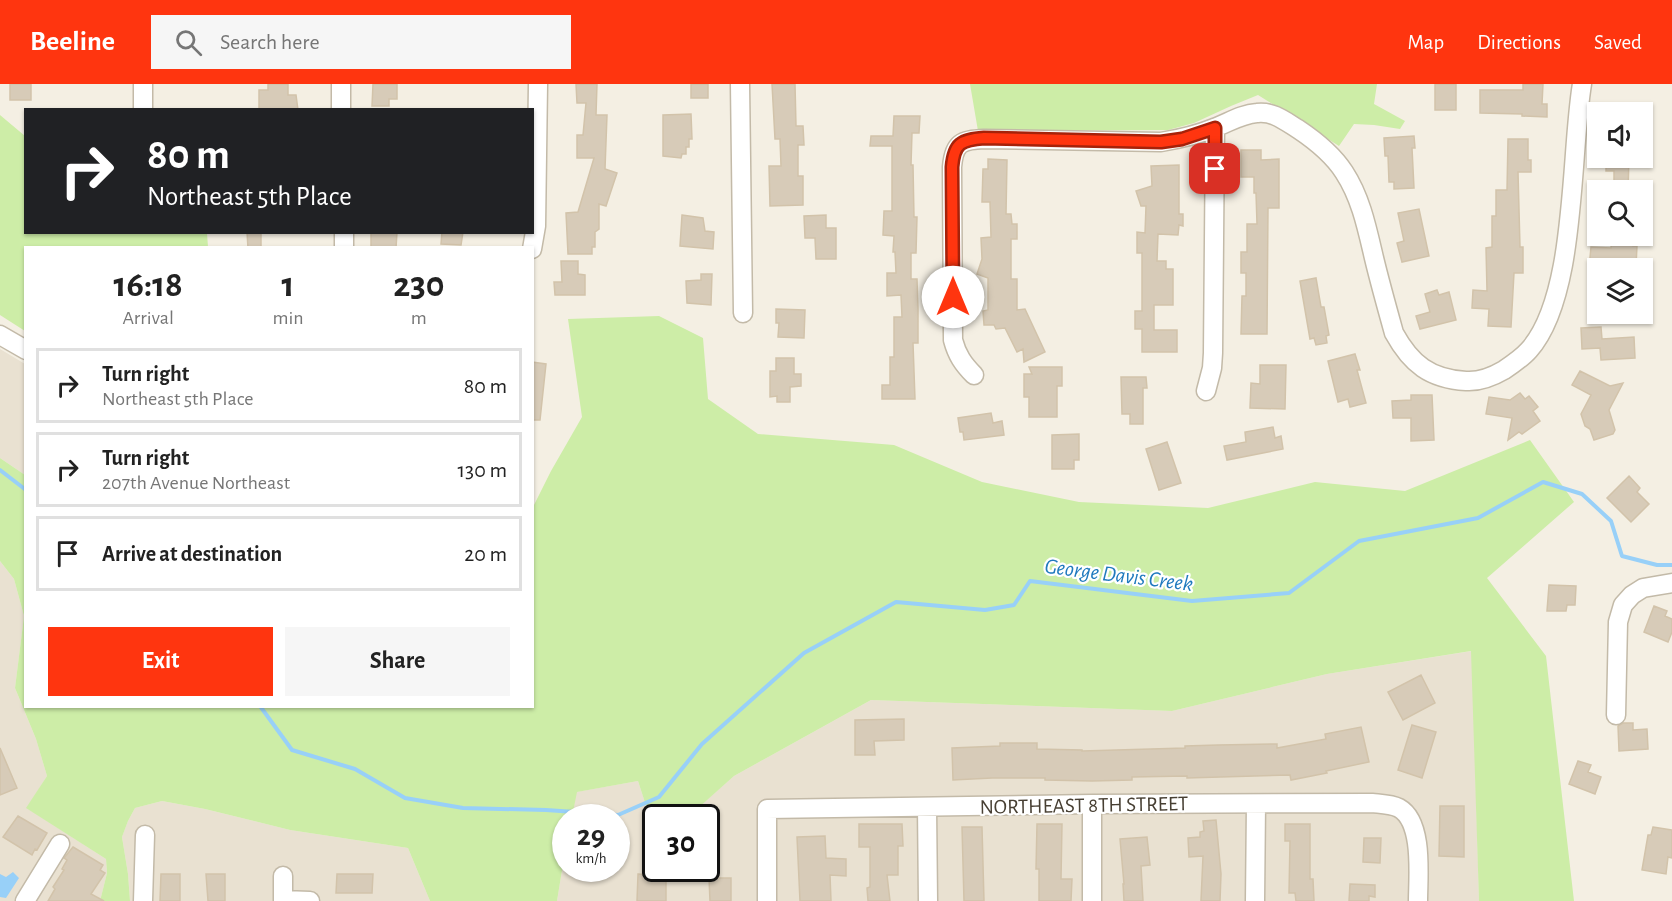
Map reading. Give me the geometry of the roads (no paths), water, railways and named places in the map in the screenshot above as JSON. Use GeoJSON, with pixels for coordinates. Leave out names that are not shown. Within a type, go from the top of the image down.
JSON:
{"type":"FeatureCollection","features":[{"type":"Feature","properties":{"kind":"street"},"geometry":{"type":"LineString","coordinates":[[143,84],[143,108]]}},
{"type":"Feature","properties":{"kind":"street"},"geometry":{"type":"LineString","coordinates":[[340,84],[341,108]]}},
{"type":"Feature","properties":{"kind":"street"},"geometry":{"type":"LineString","coordinates":[[533,246],[536,226],[538,84]]}},
{"type":"Feature","properties":{"kind":"street"},"geometry":{"type":"LineString","coordinates":[[740,84],[743,313]]}},
{"type":"Feature","properties":{"kind":"street"},"geometry":{"type":"LineString","coordinates":[[974,375],[962,363],[953,340],[952,167],[955,149],[963,142],[984,138],[1161,142],[1182,139],[1215,128],[1232,119],[1257,112],[1279,117],[1296,128],[1328,152],[1344,172],[1361,206],[1394,333],[1412,359],[1433,375],[1452,380],[1472,381],[1492,377],[1512,365],[1529,349],[1543,328],[1555,299],[1563,262],[1582,84]]}},
{"type":"Feature","properties":{"kind":"street"},"geometry":{"type":"LineString","coordinates":[[1206,391],[1213,353],[1215,128]]}},
{"type":"Feature","properties":{"kind":"street"},"geometry":{"type":"LineString","coordinates":[[0,335],[24,349]]}},
{"type":"Feature","properties":{"kind":"street"},"geometry":{"type":"LineString","coordinates":[[1616,715],[1618,622],[1623,605],[1643,588],[1672,583]]}},
{"type":"Feature","properties":{"kind":"street","name":"NORTHEAST 8TH STREET"},"geometry":{"type":"LineString","coordinates":[[767,901],[767,809],[1372,803],[1400,808],[1414,825],[1417,839],[1418,901]]}},
{"type":"Feature","properties":{"kind":"street"},"geometry":{"type":"LineString","coordinates":[[1092,804],[1092,901]]}},
{"type":"Feature","properties":{"kind":"street"},"geometry":{"type":"LineString","coordinates":[[1255,901],[1256,804]]}},
{"type":"Feature","properties":{"kind":"street"},"geometry":{"type":"LineString","coordinates":[[927,807],[928,901]]}},
{"type":"Feature","properties":{"kind":"street"},"geometry":{"type":"LineString","coordinates":[[143,901],[145,834]]}},
{"type":"Feature","properties":{"kind":"street"},"geometry":{"type":"LineString","coordinates":[[25,901],[60,844]]}},
{"type":"Feature","properties":{"kind":"street"},"geometry":{"type":"LineString","coordinates":[[282,876],[283,901],[310,901]]}},
{"type":"Feature","properties":{"kind":"water"},"geometry":{"type":"Polygon","coordinates":[[[13,872],[19,878],[6,898],[0,897],[0,874],[6,877],[13,872]]]}},
{"type":"Feature","properties":{"kind":"waterway","name":"George Davis Creek"},"geometry":{"type":"LineString","coordinates":[[0,470],[24,488]]}},
{"type":"Feature","properties":{"kind":"waterway","name":"George Davis Creek"},"geometry":{"type":"LineString","coordinates":[[261,708],[292,750],[355,769],[405,798],[463,808],[618,815],[659,797],[702,744],[804,653],[896,602],[985,610],[1014,605],[1030,581],[1192,601],[1289,593],[1359,541],[1478,518],[1543,482],[1582,494],[1611,521],[1622,556],[1657,565],[1672,565]]}}]}
